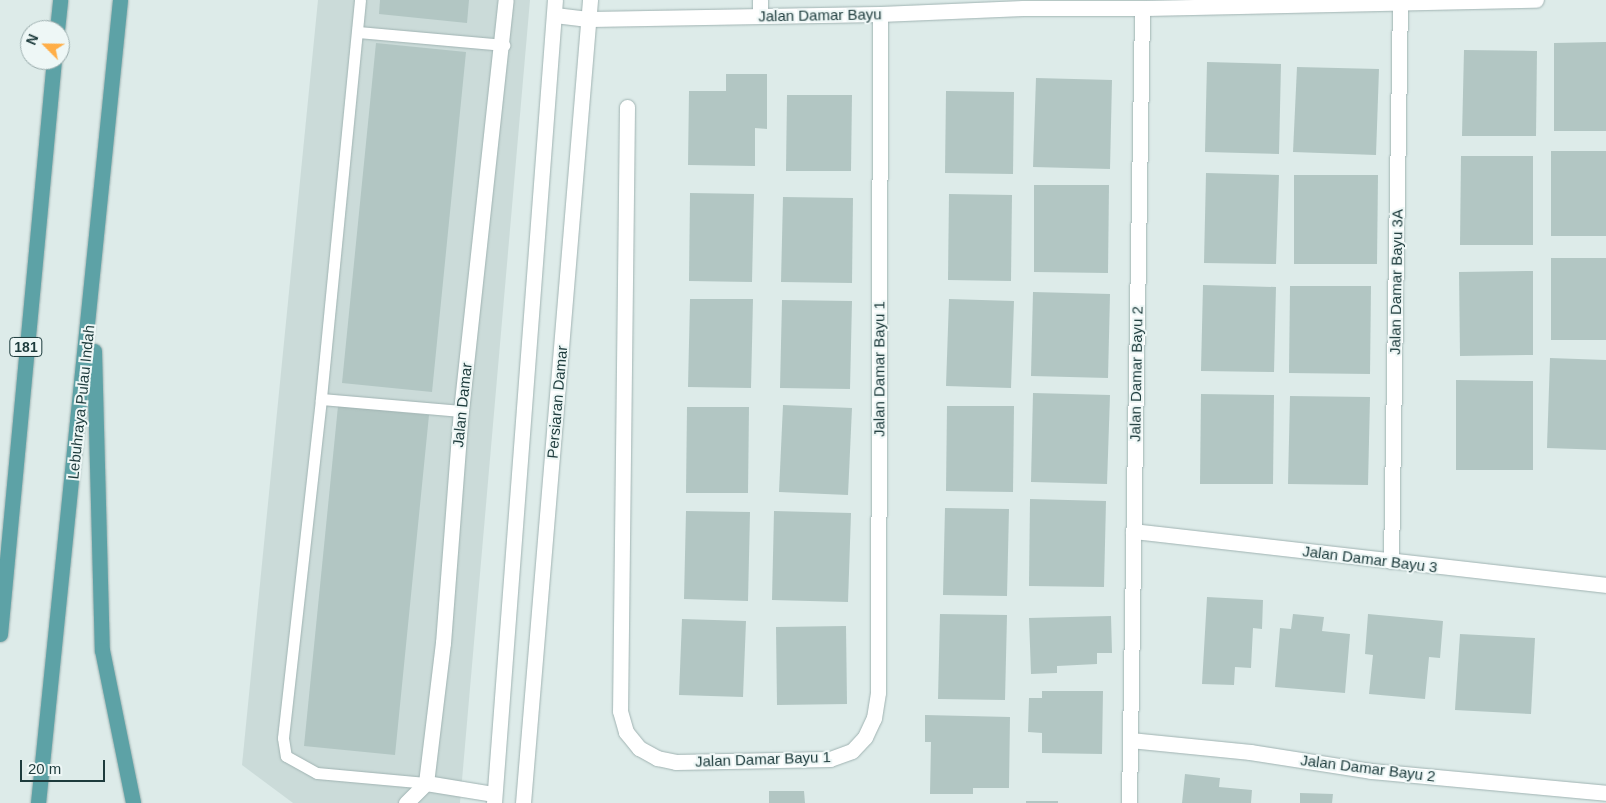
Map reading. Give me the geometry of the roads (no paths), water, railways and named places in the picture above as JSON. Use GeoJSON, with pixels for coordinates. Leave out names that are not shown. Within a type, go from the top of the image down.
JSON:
{"type":"FeatureCollection","features":[{"type":"Feature","properties":{"kind":"main road"},"geometry":{"type":"LineString","coordinates":[[58,20],[60,0]]}},
{"type":"Feature","properties":{"kind":"main road","name":"Lebuhraya Pulau Indah"},"geometry":{"type":"LineString","coordinates":[[38,803],[92,297],[120,0]]}},
{"type":"Feature","properties":{"kind":"main road","name":"181"},"geometry":{"type":"LineString","coordinates":[[0,634],[53,70]]}},
{"type":"Feature","properties":{"kind":"main road"},"geometry":{"type":"LineString","coordinates":[[92,297],[101,524],[102,650],[133,803]]}},
{"type":"Feature","properties":{"kind":"street","name":"Jalan Damar"},"geometry":{"type":"LineString","coordinates":[[426,784],[443,643],[461,411],[504,45],[506,0]]}},
{"type":"Feature","properties":{"kind":"street","name":"Persiaran Damar"},"geometry":{"type":"LineString","coordinates":[[523,803],[590,19],[590,0]]}},
{"type":"Feature","properties":{"kind":"street"},"geometry":{"type":"LineString","coordinates":[[760,0],[760,16]]}},
{"type":"Feature","properties":{"kind":"street","name":"Jalan Damar Bayu"},"geometry":{"type":"LineString","coordinates":[[555,7],[590,19],[880,14],[1023,4],[1142,8],[1263,3],[1400,3],[1536,0]]}},
{"type":"Feature","properties":{"kind":"street","name":"Jalan Damar Bayu 3A"},"geometry":{"type":"LineString","coordinates":[[1391,561],[1400,3]]}},
{"type":"Feature","properties":{"kind":"street"},"geometry":{"type":"LineString","coordinates":[[406,803],[426,784],[494,798],[555,7]]}},
{"type":"Feature","properties":{"kind":"street","name":"Jalan Damar Bayu 2"},"geometry":{"type":"LineString","coordinates":[[1129,803],[1142,8]]}},
{"type":"Feature","properties":{"kind":"street","name":"Jalan Damar Bayu 1"},"geometry":{"type":"LineString","coordinates":[[627,107],[622,718],[626,732],[639,748],[656,758],[676,762],[830,759],[852,751],[865,737],[874,718],[878,692],[880,14]]}},
{"type":"Feature","properties":{"kind":"street","name":"Jalan Damar Bayu 3"},"geometry":{"type":"LineString","coordinates":[[1133,531],[1606,585]]}},
{"type":"Feature","properties":{"kind":"street","name":"Jalan Damar Bayu 2"},"geometry":{"type":"LineString","coordinates":[[1130,740],[1250,752],[1371,771],[1606,793]]}},
{"type":"Feature","properties":{"kind":"lane"},"geometry":{"type":"LineString","coordinates":[[360,0],[321,398],[283,738],[286,756],[317,773],[426,784]]}},
{"type":"Feature","properties":{"kind":"lane"},"geometry":{"type":"LineString","coordinates":[[358,32],[504,45]]}},
{"type":"Feature","properties":{"kind":"lane"},"geometry":{"type":"LineString","coordinates":[[321,398],[461,411]]}}]}
